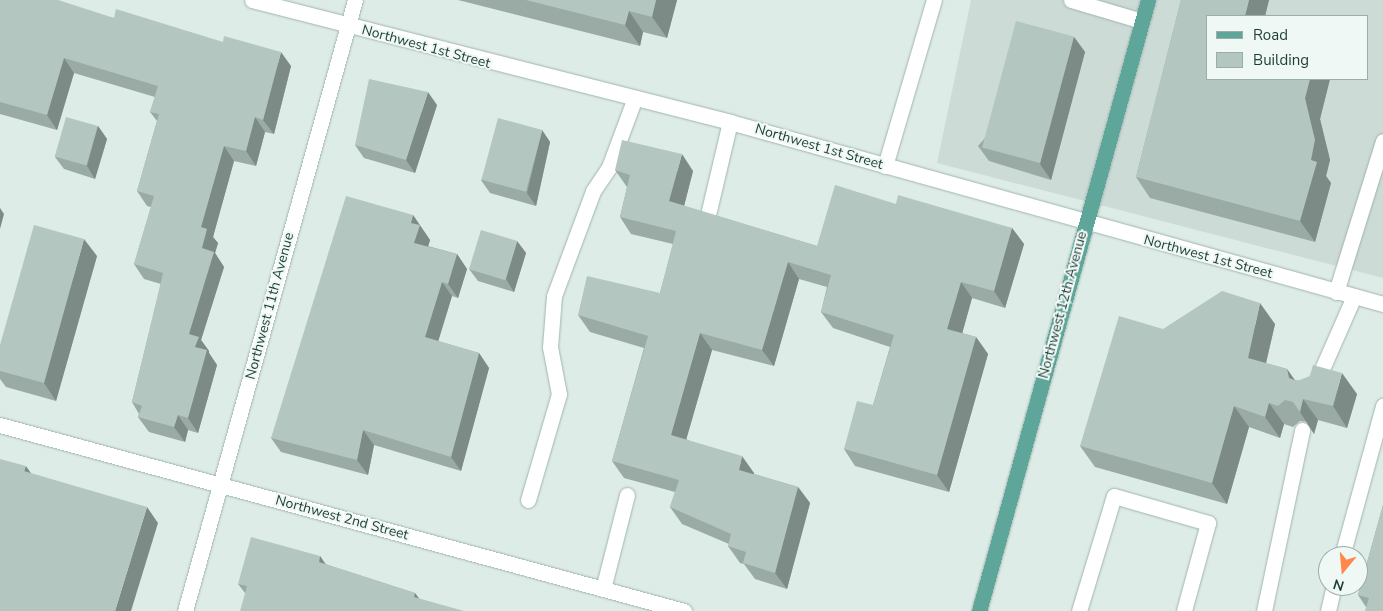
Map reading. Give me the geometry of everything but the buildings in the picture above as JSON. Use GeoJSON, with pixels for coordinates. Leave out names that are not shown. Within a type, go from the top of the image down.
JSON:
{"type":"FeatureCollection","features":[{"type":"Feature","properties":{"kind":"main road","name":"Northwest 12th Avenue"},"geometry":{"type":"LineString","coordinates":[[979,611],[1148,0]]}},
{"type":"Feature","properties":{"kind":"street","name":"Northwest 1st Street"},"geometry":{"type":"LineString","coordinates":[[252,0],[634,100],[730,122],[1086,223],[1383,304]]}},
{"type":"Feature","properties":{"kind":"street","name":"Northwest 11th Avenue"},"geometry":{"type":"LineString","coordinates":[[185,611],[355,0]]}},
{"type":"Feature","properties":{"kind":"street"},"geometry":{"type":"LineString","coordinates":[[885,166],[934,0]]}},
{"type":"Feature","properties":{"kind":"street"},"geometry":{"type":"LineString","coordinates":[[1071,0],[1142,21]]}},
{"type":"Feature","properties":{"kind":"street"},"geometry":{"type":"LineString","coordinates":[[528,500],[559,394],[550,347],[554,296],[593,191],[609,167],[634,100]]}},
{"type":"Feature","properties":{"kind":"street"},"geometry":{"type":"LineString","coordinates":[[707,219],[730,122]]}},
{"type":"Feature","properties":{"kind":"street"},"geometry":{"type":"LineString","coordinates":[[1336,292],[1383,142]]}},
{"type":"Feature","properties":{"kind":"street"},"geometry":{"type":"LineString","coordinates":[[1311,393],[1354,296]]}},
{"type":"Feature","properties":{"kind":"street"},"geometry":{"type":"LineString","coordinates":[[1345,546],[1383,406]]}},
{"type":"Feature","properties":{"kind":"street","name":"Northwest 2nd Street"},"geometry":{"type":"LineString","coordinates":[[0,425],[684,611]]}},
{"type":"Feature","properties":{"kind":"street"},"geometry":{"type":"LineString","coordinates":[[1264,611],[1302,430]]}},
{"type":"Feature","properties":{"kind":"street"},"geometry":{"type":"LineString","coordinates":[[603,589],[627,496]]}},
{"type":"Feature","properties":{"kind":"street"},"geometry":{"type":"LineString","coordinates":[[1079,611],[1114,496],[1208,523],[1184,611]]}},
{"type":"Feature","properties":{"kind":"street"},"geometry":{"type":"LineString","coordinates":[[1328,611],[1332,596]]}},
{"type":"Feature","properties":{"kind":"shaded area"},"geometry":{"type":"Polygon","coordinates":[[[971,0],[1383,0],[1383,278],[937,163],[971,0]]]}}]}
